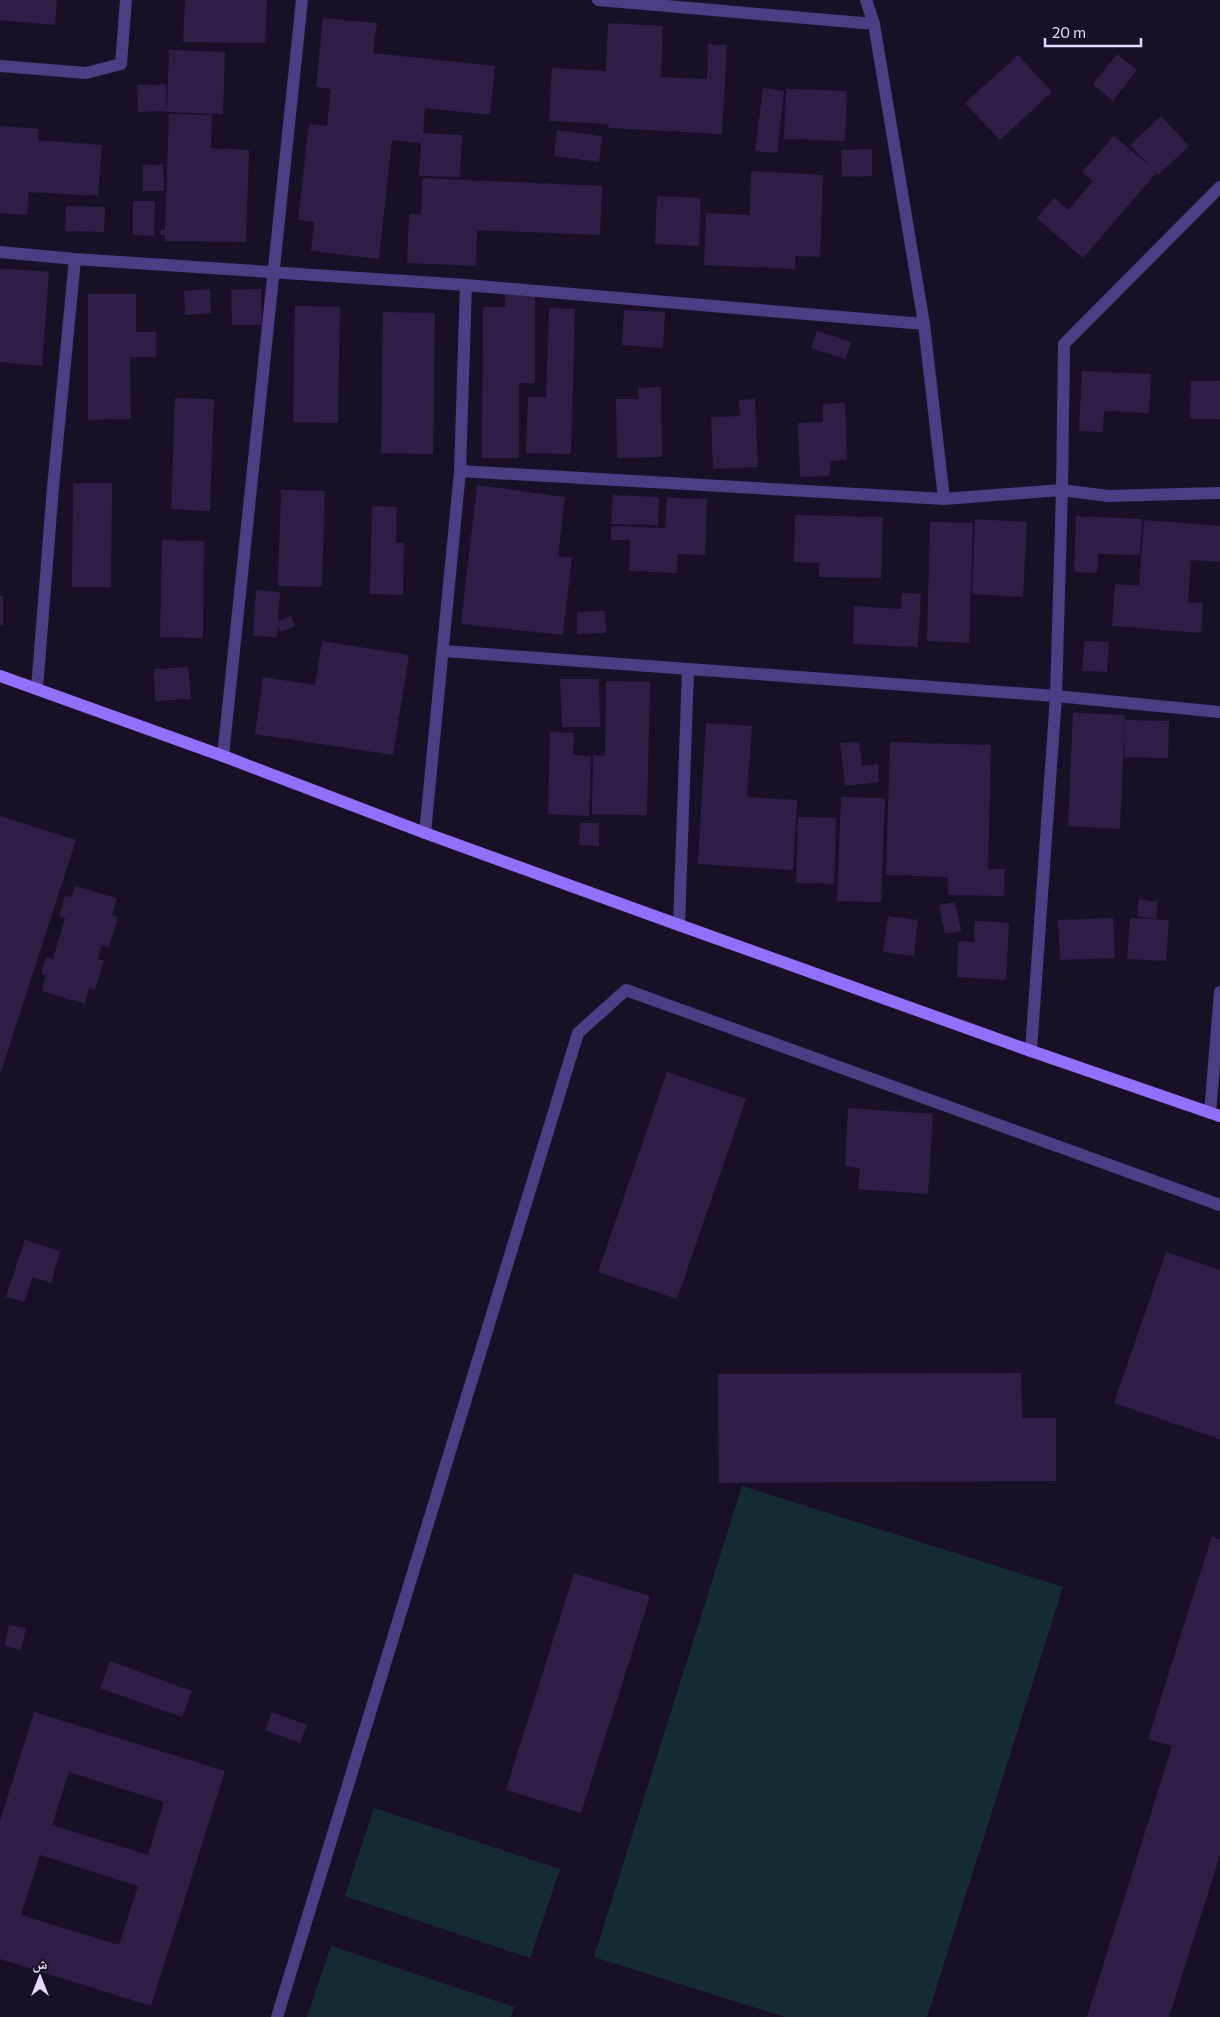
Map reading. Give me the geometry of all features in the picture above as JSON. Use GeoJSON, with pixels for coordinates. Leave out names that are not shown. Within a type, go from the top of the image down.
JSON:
{"type":"FeatureCollection","features":[{"type":"Feature","properties":{"kind":"main road"},"geometry":{"type":"LineString","coordinates":[[0,676],[223,756],[426,833],[679,925],[1031,1051],[1215,1114]]}},
{"type":"Feature","properties":{"kind":"street"},"geometry":{"type":"LineString","coordinates":[[0,66],[86,73],[121,64],[126,0]]}},
{"type":"Feature","properties":{"kind":"street"},"geometry":{"type":"LineString","coordinates":[[223,756],[302,0]]}},
{"type":"Feature","properties":{"kind":"street"},"geometry":{"type":"LineString","coordinates":[[598,0],[874,24]]}},
{"type":"Feature","properties":{"kind":"street"},"geometry":{"type":"LineString","coordinates":[[866,0],[874,24],[924,324],[944,499]]}},
{"type":"Feature","properties":{"kind":"street"},"geometry":{"type":"LineString","coordinates":[[1031,1051],[1056,696],[1064,344],[1220,187]]}},
{"type":"Feature","properties":{"kind":"street"},"geometry":{"type":"LineString","coordinates":[[0,252],[75,260],[466,284],[924,324]]}},
{"type":"Feature","properties":{"kind":"street"},"geometry":{"type":"LineString","coordinates":[[37,689],[53,487],[75,260]]}},
{"type":"Feature","properties":{"kind":"street"},"geometry":{"type":"LineString","coordinates":[[426,833],[460,471],[466,284]]}},
{"type":"Feature","properties":{"kind":"street"},"geometry":{"type":"LineString","coordinates":[[460,471],[944,499],[1062,490],[1108,496],[1220,492]]}},
{"type":"Feature","properties":{"kind":"street"},"geometry":{"type":"LineString","coordinates":[[444,651],[1056,696],[1220,712]]}},
{"type":"Feature","properties":{"kind":"street"},"geometry":{"type":"LineString","coordinates":[[679,925],[688,670]]}},
{"type":"Feature","properties":{"kind":"street"},"geometry":{"type":"LineString","coordinates":[[277,2017],[578,1033],[626,990],[1220,1205]]}},
{"type":"Feature","properties":{"kind":"street"},"geometry":{"type":"LineString","coordinates":[[1215,1114],[1220,992]]}},
{"type":"Feature","properties":{"kind":"green space"},"geometry":{"type":"Polygon","coordinates":[[[742,1486],[1063,1587],[927,2017],[785,2017],[594,1957],[742,1486]]]}},
{"type":"Feature","properties":{"kind":"green space"},"geometry":{"type":"Polygon","coordinates":[[[374,1808],[560,1869],[530,1958],[345,1896],[374,1808]]]}},
{"type":"Feature","properties":{"kind":"green space"},"geometry":{"type":"Polygon","coordinates":[[[331,1946],[514,2007],[511,2017],[307,2017],[331,1946]]]}},
{"type":"Feature","properties":{"kind":"building"},"geometry":{"type":"Polygon","coordinates":[[[0,0],[57,0],[55,25],[0,20],[0,0]]]}},
{"type":"Feature","properties":{"kind":"building"},"geometry":{"type":"Polygon","coordinates":[[[185,0],[267,0],[265,43],[183,42],[185,0]]]}},
{"type":"Feature","properties":{"kind":"building"},"geometry":{"type":"Polygon","coordinates":[[[323,18],[377,23],[373,53],[495,66],[490,115],[425,108],[423,133],[462,135],[460,177],[419,176],[421,143],[392,140],[379,259],[311,251],[314,222],[298,220],[309,124],[327,126],[331,89],[316,87],[323,18]]]}},
{"type":"Feature","properties":{"kind":"building"},"geometry":{"type":"Polygon","coordinates":[[[608,23],[663,26],[661,77],[707,79],[708,44],[727,45],[722,134],[608,128],[609,124],[549,121],[552,68],[606,71],[608,23]]]}},
{"type":"Feature","properties":{"kind":"building"},"geometry":{"type":"Polygon","coordinates":[[[169,50],[225,52],[223,114],[167,112],[169,50]]]}},
{"type":"Feature","properties":{"kind":"building"},"geometry":{"type":"Polygon","coordinates":[[[1117,54],[1137,70],[1113,101],[1093,84],[1117,54]]]}},
{"type":"Feature","properties":{"kind":"building"},"geometry":{"type":"Polygon","coordinates":[[[1018,55],[1052,92],[1000,140],[965,103],[1018,55]]]}},
{"type":"Feature","properties":{"kind":"building"},"geometry":{"type":"Polygon","coordinates":[[[166,84],[167,111],[138,112],[137,85],[166,84]]]}},
{"type":"Feature","properties":{"kind":"building"},"geometry":{"type":"Polygon","coordinates":[[[763,88],[784,91],[777,153],[755,151],[763,88]]]}},
{"type":"Feature","properties":{"kind":"building"},"geometry":{"type":"Polygon","coordinates":[[[786,89],[847,91],[845,141],[784,139],[786,89]]]}},
{"type":"Feature","properties":{"kind":"building"},"geometry":{"type":"Polygon","coordinates":[[[169,114],[212,115],[211,148],[249,150],[246,242],[165,241],[165,235],[160,235],[161,230],[165,230],[169,114]]]}},
{"type":"Feature","properties":{"kind":"building"},"geometry":{"type":"Polygon","coordinates":[[[1161,116],[1189,146],[1158,175],[1156,173],[1083,258],[1037,218],[1054,198],[1068,210],[1093,181],[1082,172],[1114,136],[1150,166],[1130,145],[1161,116]]]}},
{"type":"Feature","properties":{"kind":"building"},"geometry":{"type":"Polygon","coordinates":[[[0,126],[39,129],[38,140],[102,145],[98,196],[29,192],[27,215],[0,213],[0,126]]]}},
{"type":"Feature","properties":{"kind":"building"},"geometry":{"type":"Polygon","coordinates":[[[557,130],[602,136],[599,162],[554,156],[557,130]]]}},
{"type":"Feature","properties":{"kind":"building"},"geometry":{"type":"Polygon","coordinates":[[[872,149],[872,176],[842,177],[841,150],[872,149]]]}},
{"type":"Feature","properties":{"kind":"building"},"geometry":{"type":"Polygon","coordinates":[[[163,164],[164,191],[143,191],[143,165],[163,164]]]}},
{"type":"Feature","properties":{"kind":"building"},"geometry":{"type":"Polygon","coordinates":[[[751,171],[823,175],[820,257],[795,256],[795,269],[704,265],[706,213],[750,215],[751,171]]]}},
{"type":"Feature","properties":{"kind":"building"},"geometry":{"type":"Polygon","coordinates":[[[423,178],[602,186],[600,235],[477,230],[476,266],[407,263],[409,214],[421,214],[423,178]]]}},
{"type":"Feature","properties":{"kind":"building"},"geometry":{"type":"Polygon","coordinates":[[[657,196],[701,198],[699,246],[655,244],[657,196]]]}},
{"type":"Feature","properties":{"kind":"building"},"geometry":{"type":"Polygon","coordinates":[[[133,201],[155,201],[154,236],[133,235],[133,201]]]}},
{"type":"Feature","properties":{"kind":"building"},"geometry":{"type":"Polygon","coordinates":[[[66,206],[105,207],[104,232],[65,231],[66,206]]]}},
{"type":"Feature","properties":{"kind":"building"},"geometry":{"type":"Polygon","coordinates":[[[0,268],[49,272],[42,366],[0,362],[0,268]]]}},
{"type":"Feature","properties":{"kind":"building"},"geometry":{"type":"Polygon","coordinates":[[[210,289],[211,313],[185,315],[184,291],[210,289]]]}},
{"type":"Feature","properties":{"kind":"building"},"geometry":{"type":"Polygon","coordinates":[[[261,289],[262,325],[232,325],[231,290],[261,289]]]}},
{"type":"Feature","properties":{"kind":"building"},"geometry":{"type":"Polygon","coordinates":[[[88,294],[136,294],[136,332],[156,332],[156,357],[130,357],[131,419],[88,420],[88,294]]]}},
{"type":"Feature","properties":{"kind":"building"},"geometry":{"type":"Polygon","coordinates":[[[505,295],[535,295],[535,383],[519,383],[519,458],[482,458],[483,307],[505,307],[505,295]]]}},
{"type":"Feature","properties":{"kind":"building"},"geometry":{"type":"Polygon","coordinates":[[[295,306],[340,307],[338,423],[293,422],[295,306]]]}},
{"type":"Feature","properties":{"kind":"building"},"geometry":{"type":"Polygon","coordinates":[[[549,308],[575,309],[571,454],[526,453],[528,397],[546,397],[549,308]]]}},
{"type":"Feature","properties":{"kind":"building"},"geometry":{"type":"Polygon","coordinates":[[[624,310],[665,312],[663,348],[622,345],[624,310]]]}},
{"type":"Feature","properties":{"kind":"building"},"geometry":{"type":"Polygon","coordinates":[[[383,312],[435,313],[433,454],[381,453],[383,312]]]}},
{"type":"Feature","properties":{"kind":"building"},"geometry":{"type":"Polygon","coordinates":[[[817,331],[851,342],[846,359],[811,348],[817,331]]]}},
{"type":"Feature","properties":{"kind":"building"},"geometry":{"type":"Polygon","coordinates":[[[1082,371],[1151,374],[1149,413],[1104,411],[1103,432],[1079,431],[1082,371]]]}},
{"type":"Feature","properties":{"kind":"building"},"geometry":{"type":"Polygon","coordinates":[[[1191,381],[1220,381],[1220,419],[1190,419],[1191,381]]]}},
{"type":"Feature","properties":{"kind":"building"},"geometry":{"type":"Polygon","coordinates":[[[661,387],[662,457],[617,458],[616,399],[639,399],[638,388],[661,387]]]}},
{"type":"Feature","properties":{"kind":"building"},"geometry":{"type":"Polygon","coordinates":[[[175,398],[214,399],[210,511],[171,509],[175,398]]]}},
{"type":"Feature","properties":{"kind":"building"},"geometry":{"type":"Polygon","coordinates":[[[755,399],[758,467],[713,469],[711,417],[740,416],[739,400],[755,399]]]}},
{"type":"Feature","properties":{"kind":"building"},"geometry":{"type":"Polygon","coordinates":[[[845,403],[847,460],[830,461],[830,476],[800,477],[798,423],[823,422],[823,404],[845,403]]]}},
{"type":"Feature","properties":{"kind":"building"},"geometry":{"type":"Polygon","coordinates":[[[73,483],[112,483],[111,587],[72,587],[73,483]]]}},
{"type":"Feature","properties":{"kind":"building"},"geometry":{"type":"Polygon","coordinates":[[[477,485],[565,497],[558,556],[572,557],[563,635],[461,624],[477,485]]]}},
{"type":"Feature","properties":{"kind":"building"},"geometry":{"type":"Polygon","coordinates":[[[281,490],[325,491],[322,587],[278,586],[281,490]]]}},
{"type":"Feature","properties":{"kind":"building"},"geometry":{"type":"Polygon","coordinates":[[[613,495],[659,497],[658,525],[611,524],[613,495]]]}},
{"type":"Feature","properties":{"kind":"building"},"geometry":{"type":"Polygon","coordinates":[[[667,498],[707,499],[705,555],[678,554],[677,573],[629,571],[630,540],[611,540],[611,526],[665,528],[667,498]]]}},
{"type":"Feature","properties":{"kind":"building"},"geometry":{"type":"Polygon","coordinates":[[[372,506],[397,507],[396,543],[404,543],[403,595],[370,594],[372,506]]]}},
{"type":"Feature","properties":{"kind":"building"},"geometry":{"type":"Polygon","coordinates":[[[795,515],[883,517],[881,578],[819,577],[819,563],[794,562],[795,515]]]}},
{"type":"Feature","properties":{"kind":"building"},"geometry":{"type":"Polygon","coordinates":[[[1076,516],[1142,519],[1140,555],[1098,554],[1097,573],[1074,572],[1076,516]]]}},
{"type":"Feature","properties":{"kind":"building"},"geometry":{"type":"Polygon","coordinates":[[[975,519],[1027,522],[1023,597],[972,594],[975,519]]]}},
{"type":"Feature","properties":{"kind":"building"},"geometry":{"type":"Polygon","coordinates":[[[1144,520],[1220,526],[1220,562],[1191,560],[1188,602],[1203,603],[1201,633],[1112,626],[1115,584],[1139,586],[1144,520]]]}},
{"type":"Feature","properties":{"kind":"building"},"geometry":{"type":"Polygon","coordinates":[[[930,522],[973,523],[969,643],[927,641],[930,522]]]}},
{"type":"Feature","properties":{"kind":"building"},"geometry":{"type":"Polygon","coordinates":[[[162,540],[204,541],[203,638],[160,637],[162,540]]]}},
{"type":"Feature","properties":{"kind":"building"},"geometry":{"type":"Polygon","coordinates":[[[256,590],[280,592],[278,621],[291,616],[295,626],[280,632],[278,626],[277,637],[253,636],[256,590]]]}},
{"type":"Feature","properties":{"kind":"building"},"geometry":{"type":"Polygon","coordinates":[[[902,593],[921,594],[918,647],[853,644],[854,606],[901,609],[902,593]]]}},
{"type":"Feature","properties":{"kind":"building"},"geometry":{"type":"Polygon","coordinates":[[[0,596],[3,596],[3,625],[0,625],[0,596]]]}},
{"type":"Feature","properties":{"kind":"building"},"geometry":{"type":"Polygon","coordinates":[[[605,611],[606,633],[577,634],[577,612],[605,611]]]}},
{"type":"Feature","properties":{"kind":"building"},"geometry":{"type":"Polygon","coordinates":[[[322,641],[409,655],[393,755],[255,734],[263,677],[315,685],[322,641]]]}},
{"type":"Feature","properties":{"kind":"building"},"geometry":{"type":"Polygon","coordinates":[[[1084,641],[1109,642],[1107,672],[1082,671],[1084,641]]]}},
{"type":"Feature","properties":{"kind":"building"},"geometry":{"type":"Polygon","coordinates":[[[188,667],[191,699],[155,701],[154,669],[188,667]]]}},
{"type":"Feature","properties":{"kind":"building"},"geometry":{"type":"Polygon","coordinates":[[[560,679],[599,679],[600,727],[562,727],[560,679]]]}},
{"type":"Feature","properties":{"kind":"building"},"geometry":{"type":"Polygon","coordinates":[[[606,681],[650,682],[647,815],[592,814],[593,755],[605,756],[606,681]]]}},
{"type":"Feature","properties":{"kind":"building"},"geometry":{"type":"Polygon","coordinates":[[[1073,713],[1125,715],[1120,829],[1068,826],[1073,713]]]}},
{"type":"Feature","properties":{"kind":"building"},"geometry":{"type":"Polygon","coordinates":[[[1125,720],[1169,721],[1168,758],[1124,757],[1125,720]]]}},
{"type":"Feature","properties":{"kind":"building"},"geometry":{"type":"Polygon","coordinates":[[[706,723],[752,726],[747,797],[797,800],[793,870],[698,864],[706,723]]]}},
{"type":"Feature","properties":{"kind":"building"},"geometry":{"type":"Polygon","coordinates":[[[550,732],[574,733],[573,755],[591,756],[589,816],[548,814],[550,732]]]}},
{"type":"Feature","properties":{"kind":"building"},"geometry":{"type":"Polygon","coordinates":[[[859,742],[862,766],[878,764],[879,782],[845,786],[840,743],[859,742]]]}},
{"type":"Feature","properties":{"kind":"building"},"geometry":{"type":"Polygon","coordinates":[[[890,742],[991,745],[988,869],[1005,869],[1004,896],[948,895],[948,877],[886,875],[890,742]]]}},
{"type":"Feature","properties":{"kind":"building"},"geometry":{"type":"Polygon","coordinates":[[[841,797],[885,798],[881,902],[837,901],[841,797]]]}},
{"type":"Feature","properties":{"kind":"building"},"geometry":{"type":"Polygon","coordinates":[[[0,816],[76,840],[0,1075],[0,816]]]}},
{"type":"Feature","properties":{"kind":"building"},"geometry":{"type":"Polygon","coordinates":[[[798,817],[836,818],[834,884],[796,883],[798,817]]]}},
{"type":"Feature","properties":{"kind":"building"},"geometry":{"type":"Polygon","coordinates":[[[580,823],[599,823],[599,846],[579,845],[580,823]]]}},
{"type":"Feature","properties":{"kind":"building"},"geometry":{"type":"Polygon","coordinates":[[[75,886],[117,898],[112,915],[118,917],[109,947],[102,945],[98,959],[104,961],[95,990],[89,988],[85,1004],[42,991],[46,975],[41,974],[46,957],[53,959],[65,918],[59,916],[65,896],[71,897],[75,886]]]}},
{"type":"Feature","properties":{"kind":"building"},"geometry":{"type":"Polygon","coordinates":[[[1139,899],[1158,902],[1156,919],[1137,916],[1139,899]]]}},
{"type":"Feature","properties":{"kind":"building"},"geometry":{"type":"Polygon","coordinates":[[[955,902],[961,931],[945,934],[939,905],[955,902]]]}},
{"type":"Feature","properties":{"kind":"building"},"geometry":{"type":"Polygon","coordinates":[[[888,916],[918,920],[914,956],[883,952],[888,916]]]}},
{"type":"Feature","properties":{"kind":"building"},"geometry":{"type":"Polygon","coordinates":[[[1113,918],[1115,958],[1060,960],[1058,920],[1113,918]]]}},
{"type":"Feature","properties":{"kind":"building"},"geometry":{"type":"Polygon","coordinates":[[[1130,918],[1169,920],[1166,961],[1127,959],[1130,918]]]}},
{"type":"Feature","properties":{"kind":"building"},"geometry":{"type":"Polygon","coordinates":[[[975,921],[1009,923],[1006,980],[957,977],[958,941],[974,942],[975,921]]]}},
{"type":"Feature","properties":{"kind":"building"},"geometry":{"type":"Polygon","coordinates":[[[667,1072],[746,1099],[677,1299],[598,1272],[667,1072]]]}},
{"type":"Feature","properties":{"kind":"building"},"geometry":{"type":"Polygon","coordinates":[[[848,1108],[933,1114],[928,1194],[858,1189],[860,1168],[845,1166],[848,1108]]]}},
{"type":"Feature","properties":{"kind":"building"},"geometry":{"type":"Polygon","coordinates":[[[25,1240],[60,1251],[51,1283],[33,1277],[24,1302],[6,1297],[25,1240]]]}},
{"type":"Feature","properties":{"kind":"building"},"geometry":{"type":"Polygon","coordinates":[[[1166,1252],[1220,1270],[1220,1439],[1114,1403],[1166,1252]]]}},
{"type":"Feature","properties":{"kind":"building"},"geometry":{"type":"Polygon","coordinates":[[[1021,1373],[1022,1418],[1056,1418],[1056,1481],[719,1483],[718,1374],[1021,1373]]]}},
{"type":"Feature","properties":{"kind":"building"},"geometry":{"type":"Polygon","coordinates":[[[1212,1536],[1220,1539],[1220,1855],[1169,2017],[1087,2017],[1172,1746],[1148,1739],[1212,1536]]]}},
{"type":"Feature","properties":{"kind":"building"},"geometry":{"type":"Polygon","coordinates":[[[574,1573],[650,1596],[581,1813],[506,1790],[574,1573]]]}},
{"type":"Feature","properties":{"kind":"building"},"geometry":{"type":"Polygon","coordinates":[[[9,1625],[26,1628],[21,1650],[5,1646],[9,1625]]]}},
{"type":"Feature","properties":{"kind":"building"},"geometry":{"type":"Polygon","coordinates":[[[110,1661],[192,1691],[182,1717],[100,1688],[110,1661]]]}},
{"type":"Feature","properties":{"kind":"building"},"geometry":{"type":"Polygon","coordinates":[[[34,1712],[225,1771],[151,2006],[0,1959],[0,1821],[34,1712]],[[69,1772],[52,1825],[148,1855],[164,1802],[69,1772]],[[40,1855],[21,1915],[119,1945],[138,1886],[40,1855]]]}},
{"type":"Feature","properties":{"kind":"building"},"geometry":{"type":"Polygon","coordinates":[[[272,1712],[307,1725],[300,1743],[265,1730],[272,1712]]]}}]}
